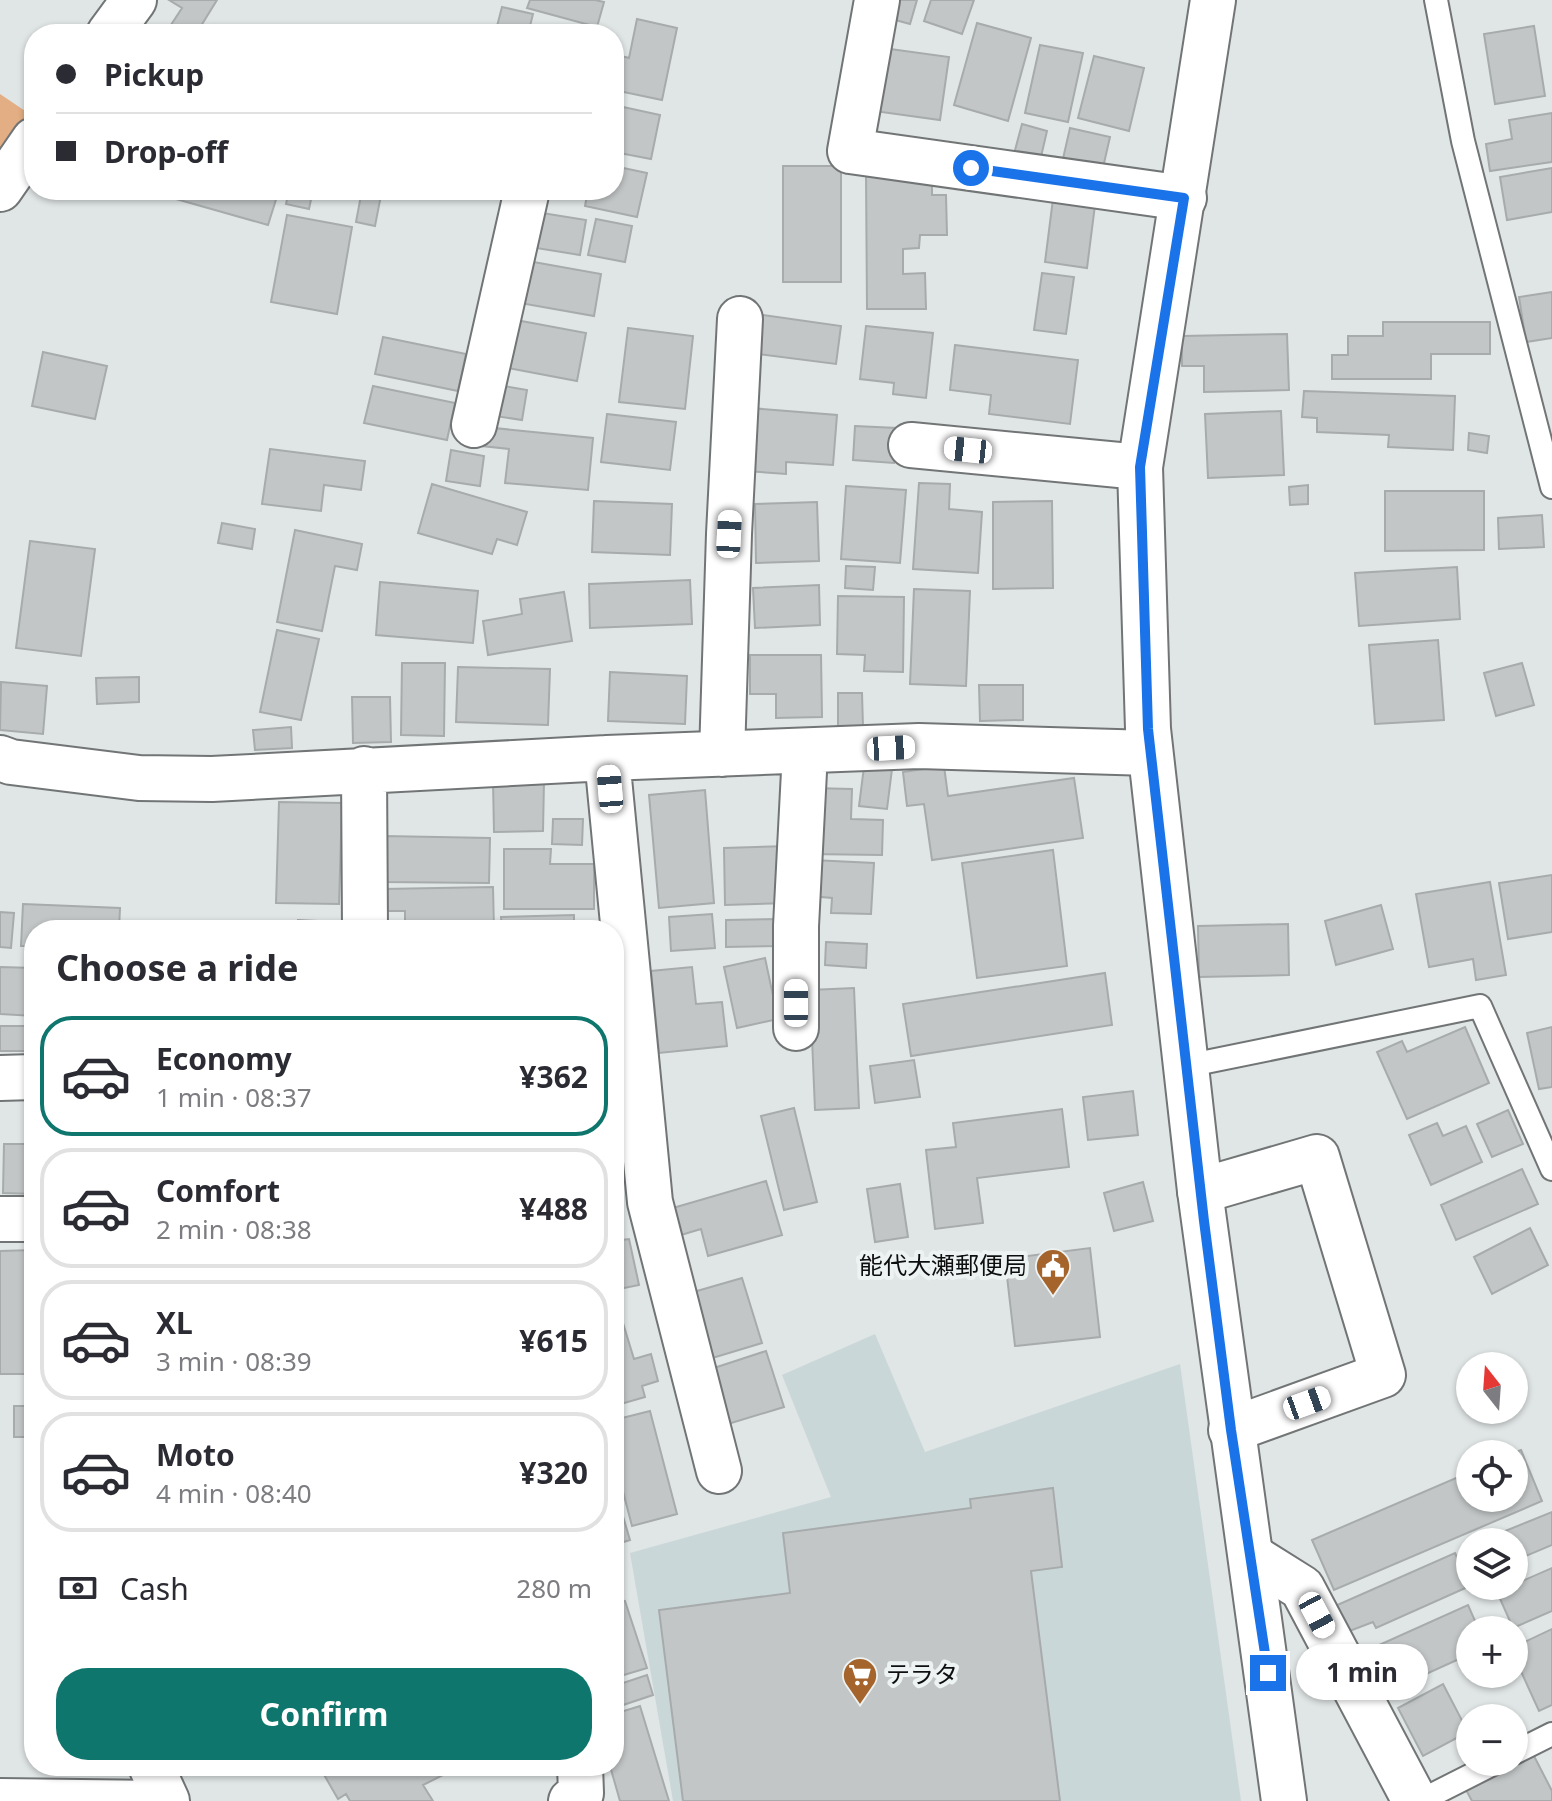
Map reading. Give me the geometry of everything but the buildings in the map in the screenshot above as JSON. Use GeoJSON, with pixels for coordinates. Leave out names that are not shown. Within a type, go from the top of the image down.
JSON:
{"type":"FeatureCollection","features":[{"type":"Feature","properties":{"kind":"street"},"geometry":{"type":"LineString","coordinates":[[116,24],[134,0]]}},
{"type":"Feature","properties":{"kind":"street"},"geometry":{"type":"LineString","coordinates":[[877,0],[850,151],[1184,198]]}},
{"type":"Feature","properties":{"kind":"street"},"geometry":{"type":"LineString","coordinates":[[1213,0],[1140,467],[1150,753],[1200,1191],[1284,1801]]}},
{"type":"Feature","properties":{"kind":"street"},"geometry":{"type":"LineString","coordinates":[[0,189],[24,154]]}},
{"type":"Feature","properties":{"kind":"street"},"geometry":{"type":"LineString","coordinates":[[474,425],[525,200]]}},
{"type":"Feature","properties":{"kind":"street"},"geometry":{"type":"LineString","coordinates":[[722,754],[740,319]]}},
{"type":"Feature","properties":{"kind":"street"},"geometry":{"type":"LineString","coordinates":[[911,445],[1140,467]]}},
{"type":"Feature","properties":{"kind":"street"},"geometry":{"type":"LineString","coordinates":[[0,758],[139,778],[212,779],[364,769],[919,746],[1150,753]]}},
{"type":"Feature","properties":{"kind":"street"},"geometry":{"type":"LineString","coordinates":[[796,1028],[796,926],[805,752]]}},
{"type":"Feature","properties":{"kind":"street"},"geometry":{"type":"LineString","coordinates":[[607,758],[623,920]]}},
{"type":"Feature","properties":{"kind":"street"},"geometry":{"type":"LineString","coordinates":[[364,769],[365,920]]}},
{"type":"Feature","properties":{"kind":"street"},"geometry":{"type":"LineString","coordinates":[[624,934],[650,1202],[719,1471]]}},
{"type":"Feature","properties":{"kind":"street"},"geometry":{"type":"LineString","coordinates":[[0,1078],[24,1077]]}},
{"type":"Feature","properties":{"kind":"street"},"geometry":{"type":"LineString","coordinates":[[1200,1191],[1317,1157],[1383,1375],[1231,1430]]}},
{"type":"Feature","properties":{"kind":"street"},"geometry":{"type":"LineString","coordinates":[[0,1219],[24,1219]]}},
{"type":"Feature","properties":{"kind":"street"},"geometry":{"type":"LineString","coordinates":[[1251,1556],[1302,1588],[1417,1801]]}},
{"type":"Feature","properties":{"kind":"street"},"geometry":{"type":"LineString","coordinates":[[571,1801],[581,1793],[580,1776]]}},
{"type":"Feature","properties":{"kind":"lane"},"geometry":{"type":"LineString","coordinates":[[1436,0],[1463,141],[1552,487]]}},
{"type":"Feature","properties":{"kind":"lane"},"geometry":{"type":"LineString","coordinates":[[1186,1066],[1480,1006],[1552,1169]]}},
{"type":"Feature","properties":{"kind":"lane"},"geometry":{"type":"LineString","coordinates":[[1528,1746],[1552,1734]]}},
{"type":"Feature","properties":{"kind":"lane"},"geometry":{"type":"LineString","coordinates":[[1417,1801],[1468,1776]]}},
{"type":"Feature","properties":{"kind":"lane"},"geometry":{"type":"LineString","coordinates":[[0,1790],[160,1786]]}},
{"type":"Feature","properties":{"kind":"shaded area"},"geometry":{"type":"Polygon","coordinates":[[[0,94],[24,110],[24,137],[0,169],[0,94]]]}},
{"type":"Feature","properties":{"kind":"shaded area"},"geometry":{"type":"Polygon","coordinates":[[[875,1334],[925,1452],[1180,1364],[1241,1801],[673,1801],[630,1553],[831,1497],[782,1375],[875,1334]]]}},
{"type":"Feature","properties":{"kind":"place","name":"能代大瀬郵便局"},"geometry":{"type":"Point","coordinates":[1053,1297]}},
{"type":"Feature","properties":{"kind":"place","name":"テラタ"},"geometry":{"type":"Point","coordinates":[860,1706]}},
{"type":"Feature","properties":{"kind":"route"},"geometry":{"type":"LineString","coordinates":[[971,168],[1184,198],[1140,467],[1148,729],[1204,1221],[1231,1430],[1268,1673]]}}]}
